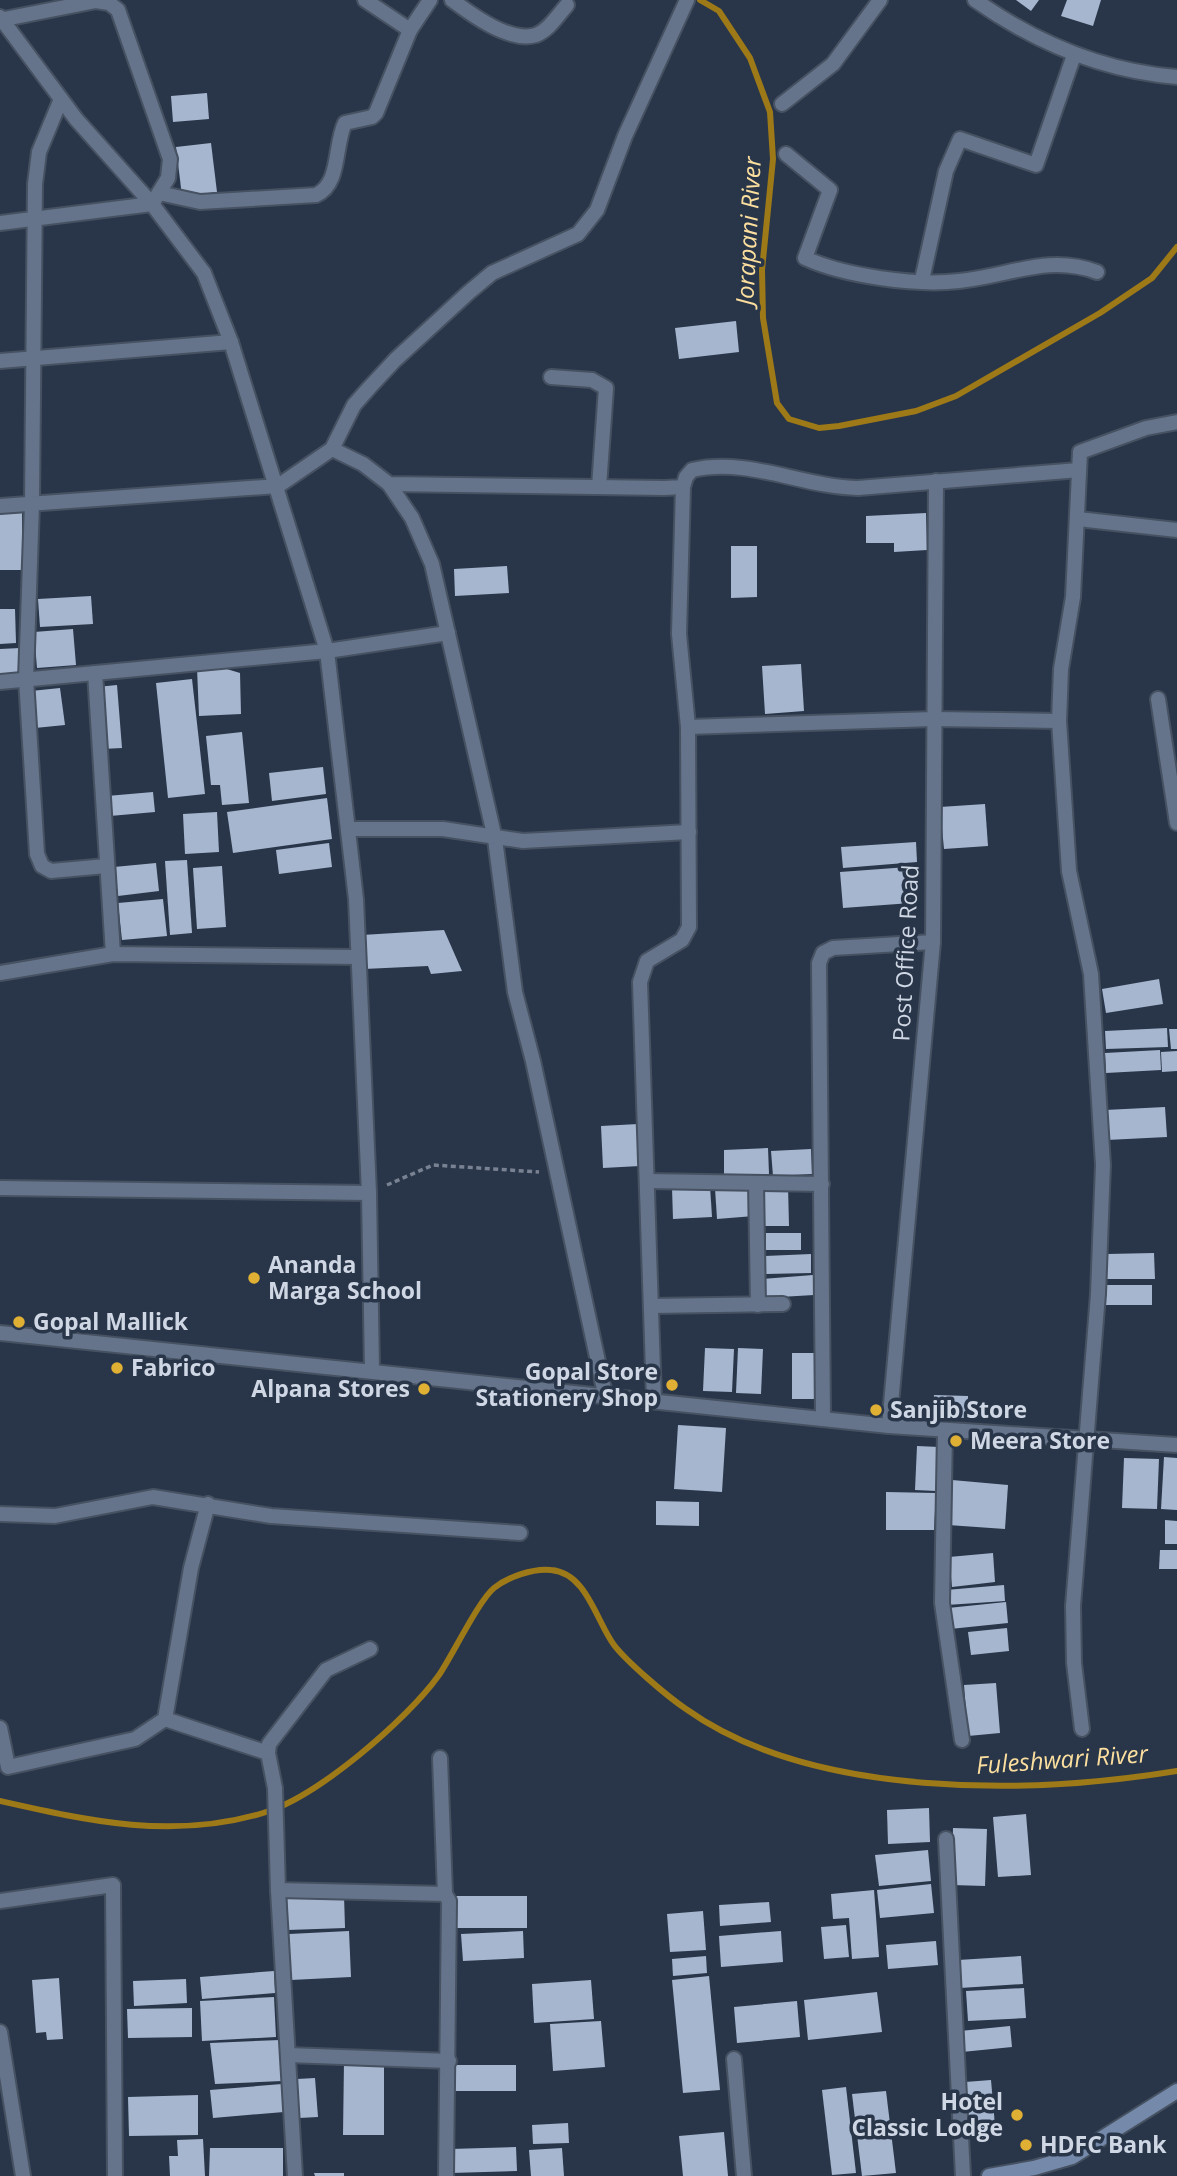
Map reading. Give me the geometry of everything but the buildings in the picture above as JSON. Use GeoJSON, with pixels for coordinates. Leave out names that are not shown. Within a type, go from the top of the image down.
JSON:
{"type":"FeatureCollection","features":[{"type":"Feature","properties":{"kind":"main road"},"geometry":{"type":"LineString","coordinates":[[989,2176],[1034,2168],[1072,2157],[1177,2091]]}},
{"type":"Feature","properties":{"kind":"street"},"geometry":{"type":"LineString","coordinates":[[365,0],[411,30]]}},
{"type":"Feature","properties":{"kind":"street"},"geometry":{"type":"LineString","coordinates":[[0,223],[34,220],[156,198],[200,202],[316,195],[326,191],[332,182],[345,123],[372,117],[376,113],[411,30],[430,0]]}},
{"type":"Feature","properties":{"kind":"street"},"geometry":{"type":"LineString","coordinates":[[452,0],[500,30],[519,36],[535,36],[546,29],[567,5]]}},
{"type":"Feature","properties":{"kind":"street"},"geometry":{"type":"LineString","coordinates":[[0,506],[278,485],[332,449],[355,405],[369,388],[395,360],[468,293],[492,274],[578,234],[597,210],[625,136],[687,0]]}},
{"type":"Feature","properties":{"kind":"street"},"geometry":{"type":"LineString","coordinates":[[782,104],[833,64],[880,0]]}},
{"type":"Feature","properties":{"kind":"street"},"geometry":{"type":"LineString","coordinates":[[975,0],[1013,26],[1074,55],[1124,70],[1177,78]]}},
{"type":"Feature","properties":{"kind":"street"},"geometry":{"type":"LineString","coordinates":[[156,198],[168,178],[170,159],[118,10],[109,3],[96,1],[1,19],[111,161],[156,198],[204,273],[232,342],[327,651],[348,829],[358,957],[369,1193],[372,1370]]}},
{"type":"Feature","properties":{"kind":"street"},"geometry":{"type":"LineString","coordinates":[[922,280],[946,171],[960,139],[1036,165],[1074,55]]}},
{"type":"Feature","properties":{"kind":"street"},"geometry":{"type":"LineString","coordinates":[[61,99],[39,152],[34,220],[32,504],[26,680],[37,853],[42,866],[51,871],[106,866]]}},
{"type":"Feature","properties":{"kind":"street"},"geometry":{"type":"LineString","coordinates":[[786,154],[830,190],[805,258],[830,269],[955,282],[1051,263],[1074,264],[1097,272]]}},
{"type":"Feature","properties":{"kind":"street"},"geometry":{"type":"LineString","coordinates":[[0,360],[232,342]]}},
{"type":"Feature","properties":{"kind":"street"},"geometry":{"type":"LineString","coordinates":[[551,377],[592,380],[606,388],[599,487]]}},
{"type":"Feature","properties":{"kind":"street"},"geometry":{"type":"LineString","coordinates":[[1082,1729],[1074,1663],[1073,1606],[1098,1294],[1103,1165],[1091,974],[1069,871],[1059,721],[1061,669],[1073,597],[1078,519],[1078,459],[1085,448],[1112,442],[1146,428],[1177,422]]}},
{"type":"Feature","properties":{"kind":"street"},"geometry":{"type":"LineString","coordinates":[[332,449],[363,464],[389,484],[412,518],[432,564],[495,839],[515,992],[533,1061],[605,1395]]}},
{"type":"Feature","properties":{"kind":"street"},"geometry":{"type":"LineString","coordinates":[[654,1400],[640,982],[647,961],[682,940],[688,933],[688,727],[679,634],[685,477],[692,470],[704,467],[777,473],[844,488],[1079,470]]}},
{"type":"Feature","properties":{"kind":"street","name":"Post Office Road"},"geometry":{"type":"LineString","coordinates":[[889,1426],[933,942],[936,481]]}},
{"type":"Feature","properties":{"kind":"street"},"geometry":{"type":"LineString","coordinates":[[389,484],[683,487]]}},
{"type":"Feature","properties":{"kind":"street"},"geometry":{"type":"LineString","coordinates":[[1078,519],[1177,530]]}},
{"type":"Feature","properties":{"kind":"street"},"geometry":{"type":"LineString","coordinates":[[0,682],[327,651],[448,633]]}},
{"type":"Feature","properties":{"kind":"street"},"geometry":{"type":"LineString","coordinates":[[95,673],[113,954]]}},
{"type":"Feature","properties":{"kind":"street"},"geometry":{"type":"LineString","coordinates":[[1158,699],[1174,780],[1177,823]]}},
{"type":"Feature","properties":{"kind":"street"},"geometry":{"type":"LineString","coordinates":[[688,727],[934,719],[1059,721]]}},
{"type":"Feature","properties":{"kind":"street"},"geometry":{"type":"LineString","coordinates":[[348,829],[443,829],[495,839],[523,841],[689,832]]}},
{"type":"Feature","properties":{"kind":"street"},"geometry":{"type":"LineString","coordinates":[[823,1419],[818,963],[823,953],[833,948],[933,942]]}},
{"type":"Feature","properties":{"kind":"street"},"geometry":{"type":"LineString","coordinates":[[0,973],[113,954],[358,957]]}},
{"type":"Feature","properties":{"kind":"street"},"geometry":{"type":"LineString","coordinates":[[647,1181],[822,1184]]}},
{"type":"Feature","properties":{"kind":"street"},"geometry":{"type":"LineString","coordinates":[[756,1182],[758,1305]]}},
{"type":"Feature","properties":{"kind":"street"},"geometry":{"type":"LineString","coordinates":[[0,1188],[369,1193]]}},
{"type":"Feature","properties":{"kind":"street"},"geometry":{"type":"LineString","coordinates":[[651,1306],[783,1304]]}},
{"type":"Feature","properties":{"kind":"street"},"geometry":{"type":"LineString","coordinates":[[0,1333],[889,1426],[1177,1445]]}},
{"type":"Feature","properties":{"kind":"street"},"geometry":{"type":"LineString","coordinates":[[946,1431],[942,1603],[962,1740]]}},
{"type":"Feature","properties":{"kind":"street"},"geometry":{"type":"LineString","coordinates":[[0,1514],[55,1516],[153,1497],[271,1516],[520,1533]]}},
{"type":"Feature","properties":{"kind":"street"},"geometry":{"type":"LineString","coordinates":[[0,1728],[8,1767],[135,1739],[165,1719],[191,1568],[208,1504]]}},
{"type":"Feature","properties":{"kind":"street"},"geometry":{"type":"LineString","coordinates":[[295,2176],[278,1890],[275,1788],[268,1753],[269,1744],[326,1670],[370,1649]]}},
{"type":"Feature","properties":{"kind":"street"},"geometry":{"type":"LineString","coordinates":[[165,1719],[268,1753]]}},
{"type":"Feature","properties":{"kind":"street"},"geometry":{"type":"LineString","coordinates":[[440,1758],[445,1894],[449,1901],[446,2176]]}},
{"type":"Feature","properties":{"kind":"street"},"geometry":{"type":"LineString","coordinates":[[946,1839],[963,2176]]}},
{"type":"Feature","properties":{"kind":"street"},"geometry":{"type":"LineString","coordinates":[[0,1901],[113,1885],[116,2176]]}},
{"type":"Feature","properties":{"kind":"street"},"geometry":{"type":"LineString","coordinates":[[278,1890],[445,1894]]}},
{"type":"Feature","properties":{"kind":"street"},"geometry":{"type":"LineString","coordinates":[[0,2032],[23,2176]]}},
{"type":"Feature","properties":{"kind":"street"},"geometry":{"type":"LineString","coordinates":[[288,2055],[449,2060]]}},
{"type":"Feature","properties":{"kind":"street"},"geometry":{"type":"LineString","coordinates":[[734,2059],[744,2176]]}},
{"type":"Feature","properties":{"kind":"path"},"geometry":{"type":"LineString","coordinates":[[369,1193],[433,1165],[555,1173]]}},
{"type":"Feature","properties":{"kind":"waterway","name":"Jorapani River"},"geometry":{"type":"LineString","coordinates":[[700,0],[719,11],[750,58],[770,112],[773,159],[762,270],[763,318],[777,403],[789,419],[819,428],[839,426],[916,411],[956,396],[1100,313],[1152,278],[1177,247]]}},
{"type":"Feature","properties":{"kind":"waterway","name":"Fuleshwari River"},"geometry":{"type":"LineString","coordinates":[[0,1801],[99,1821],[164,1826],[230,1821],[284,1805],[334,1775],[383,1734],[439,1675],[488,1594],[506,1580],[536,1570],[563,1573],[574,1580],[589,1600],[614,1645],[638,1670],[678,1704],[737,1738],[795,1760],[858,1774],[924,1783],[990,1786],[1119,1779],[1177,1771]]}},
{"type":"Feature","properties":{"kind":"place","name":"Ananda Marga School"},"geometry":{"type":"Point","coordinates":[254,1278]}},
{"type":"Feature","properties":{"kind":"place","name":"Gopal Mallick"},"geometry":{"type":"Point","coordinates":[19,1322]}},
{"type":"Feature","properties":{"kind":"place","name":"Fabrico"},"geometry":{"type":"Point","coordinates":[117,1368]}},
{"type":"Feature","properties":{"kind":"place","name":"Gopal Store Stationery Shop"},"geometry":{"type":"Point","coordinates":[672,1385]}},
{"type":"Feature","properties":{"kind":"place","name":"Alpana Stores"},"geometry":{"type":"Point","coordinates":[424,1389]}},
{"type":"Feature","properties":{"kind":"place","name":"Sanjib Store"},"geometry":{"type":"Point","coordinates":[876,1410]}},
{"type":"Feature","properties":{"kind":"place","name":"Meera Store"},"geometry":{"type":"Point","coordinates":[956,1441]}},
{"type":"Feature","properties":{"kind":"place","name":"Hotel Classic Lodge"},"geometry":{"type":"Point","coordinates":[1017,2115]}},
{"type":"Feature","properties":{"kind":"place","name":"HDFC Bank"},"geometry":{"type":"Point","coordinates":[1026,2145]}}]}
